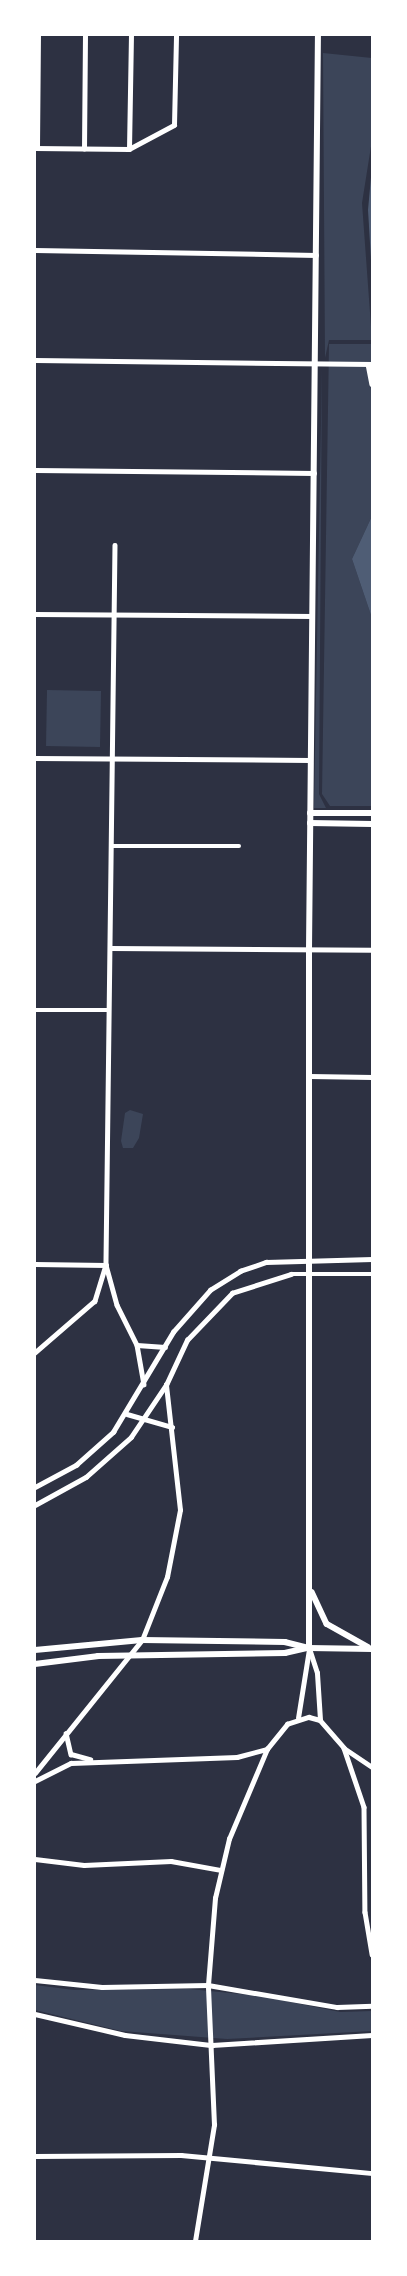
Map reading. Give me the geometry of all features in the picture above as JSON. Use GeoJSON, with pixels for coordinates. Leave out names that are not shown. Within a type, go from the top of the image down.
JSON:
{"type":"FeatureCollection","features":[{"type":"Feature","properties":{"kind":"street"},"geometry":{"type":"LineString","coordinates":[[38,35],[36,148],[84,149],[129,149],[174,125],[176,35]]}},
{"type":"Feature","properties":{"kind":"street"},"geometry":{"type":"LineString","coordinates":[[84,149],[85,35]]}},
{"type":"Feature","properties":{"kind":"street"},"geometry":{"type":"LineString","coordinates":[[129,149],[131,35]]}},
{"type":"Feature","properties":{"kind":"street"},"geometry":{"type":"LineString","coordinates":[[298,1718],[309,1648],[310,1585],[313,1258],[309,950],[318,35]]}},
{"type":"Feature","properties":{"kind":"street"},"geometry":{"type":"LineString","coordinates":[[35,250],[316,255]]}},
{"type":"Feature","properties":{"kind":"street"},"geometry":{"type":"LineString","coordinates":[[35,360],[370,364],[372,384]]}},
{"type":"Feature","properties":{"kind":"street"},"geometry":{"type":"LineString","coordinates":[[35,470],[314,473]]}},
{"type":"Feature","properties":{"kind":"street"},"geometry":{"type":"LineString","coordinates":[[116,545],[106,1265],[116,1305],[137,1345],[144,1384]]}},
{"type":"Feature","properties":{"kind":"street"},"geometry":{"type":"LineString","coordinates":[[35,614],[312,616]]}},
{"type":"Feature","properties":{"kind":"street"},"geometry":{"type":"LineString","coordinates":[[35,758],[310,760]]}},
{"type":"Feature","properties":{"kind":"street"},"geometry":{"type":"LineString","coordinates":[[310,813],[372,813]]}},
{"type":"Feature","properties":{"kind":"street"},"geometry":{"type":"LineString","coordinates":[[310,823],[372,824]]}},
{"type":"Feature","properties":{"kind":"street"},"geometry":{"type":"LineString","coordinates":[[112,846],[239,846]]}},
{"type":"Feature","properties":{"kind":"street"},"geometry":{"type":"LineString","coordinates":[[110,948],[372,950]]}},
{"type":"Feature","properties":{"kind":"street"},"geometry":{"type":"LineString","coordinates":[[35,1010],[109,1010]]}},
{"type":"Feature","properties":{"kind":"street"},"geometry":{"type":"LineString","coordinates":[[310,1076],[372,1077]]}},
{"type":"Feature","properties":{"kind":"street"},"geometry":{"type":"LineString","coordinates":[[35,1487],[76,1465],[127,1414],[165,1347],[189,1310],[240,1271],[266,1262],[313,1258],[372,1259]]}},
{"type":"Feature","properties":{"kind":"street"},"geometry":{"type":"LineString","coordinates":[[35,1264],[106,1265]]}},
{"type":"Feature","properties":{"kind":"street"},"geometry":{"type":"LineString","coordinates":[[35,1353],[95,1301],[106,1265]]}},
{"type":"Feature","properties":{"kind":"street"},"geometry":{"type":"LineString","coordinates":[[35,1506],[106,1461],[142,1422],[166,1385],[195,1328],[232,1293],[273,1277],[312,1274],[372,1274]]}},
{"type":"Feature","properties":{"kind":"street"},"geometry":{"type":"LineString","coordinates":[[137,1345],[165,1347]]}},
{"type":"Feature","properties":{"kind":"street"},"geometry":{"type":"LineString","coordinates":[[35,1773],[66,1732],[142,1640],[176,1545],[180,1502],[166,1385]]}},
{"type":"Feature","properties":{"kind":"street"},"geometry":{"type":"LineString","coordinates":[[127,1414],[142,1422],[172,1427]]}},
{"type":"Feature","properties":{"kind":"street"},"geometry":{"type":"LineString","coordinates":[[310,1585],[327,1624],[372,1649]]}},
{"type":"Feature","properties":{"kind":"street"},"geometry":{"type":"LineString","coordinates":[[35,1650],[142,1640],[285,1642],[309,1648],[372,1649]]}},
{"type":"Feature","properties":{"kind":"street"},"geometry":{"type":"LineString","coordinates":[[35,1664],[131,1655],[285,1654],[309,1648]]}},
{"type":"Feature","properties":{"kind":"street"},"geometry":{"type":"LineString","coordinates":[[309,1648],[317,1672],[320,1720],[344,1748],[372,1767]]}},
{"type":"Feature","properties":{"kind":"street"},"geometry":{"type":"LineString","coordinates":[[196,2241],[211,2158],[212,2045],[208,1985],[212,1922],[221,1870],[239,1810],[266,1749],[287,1724],[298,1718],[320,1720]]}},
{"type":"Feature","properties":{"kind":"street"},"geometry":{"type":"LineString","coordinates":[[66,1732],[71,1754],[96,1760]]}},
{"type":"Feature","properties":{"kind":"street"},"geometry":{"type":"LineString","coordinates":[[344,1748],[366,1816],[365,1912],[372,1954]]}},
{"type":"Feature","properties":{"kind":"street"},"geometry":{"type":"LineString","coordinates":[[35,1781],[71,1764],[96,1760],[237,1757],[266,1749]]}},
{"type":"Feature","properties":{"kind":"street"},"geometry":{"type":"LineString","coordinates":[[35,1859],[84,1866],[171,1861],[221,1870]]}},
{"type":"Feature","properties":{"kind":"street"},"geometry":{"type":"LineString","coordinates":[[35,1980],[102,1987],[208,1985],[337,2007],[372,2006]]}},
{"type":"Feature","properties":{"kind":"street"},"geometry":{"type":"LineString","coordinates":[[35,2014],[125,2035],[212,2045],[372,2035]]}},
{"type":"Feature","properties":{"kind":"street"},"geometry":{"type":"LineString","coordinates":[[35,2156],[211,2158],[372,2173]]}},
{"type":"Feature","properties":{"kind":"shaded area"},"geometry":{"type":"Polygon","coordinates":[[[323,53],[372,58],[372,140],[362,203],[372,340],[329,340],[325,358],[323,53]]]}},
{"type":"Feature","properties":{"kind":"shaded area"},"geometry":{"type":"Polygon","coordinates":[[[372,166],[372,276],[368,210],[372,166]]]}},
{"type":"Feature","properties":{"kind":"shaded area"},"geometry":{"type":"Polygon","coordinates":[[[329,344],[372,344],[372,516],[352,559],[372,618],[372,806],[330,806],[322,794],[329,344]]]}},
{"type":"Feature","properties":{"kind":"shaded area"},"geometry":{"type":"Polygon","coordinates":[[[322,367],[319,794],[326,808],[314,808],[322,367]]]}},
{"type":"Feature","properties":{"kind":"shaded area"},"geometry":{"type":"Polygon","coordinates":[[[372,516],[372,618],[352,559],[372,516]]]}},
{"type":"Feature","properties":{"kind":"shaded area"},"geometry":{"type":"Polygon","coordinates":[[[47,690],[101,691],[100,747],[46,746],[47,690]]]}},
{"type":"Feature","properties":{"kind":"shaded area"},"geometry":{"type":"Polygon","coordinates":[[[130,1110],[143,1114],[139,1138],[133,1148],[123,1148],[121,1141],[125,1113],[130,1110]]]}},
{"type":"Feature","properties":{"kind":"shaded area"},"geometry":{"type":"Polygon","coordinates":[[[35,1985],[74,1990],[189,1989],[261,1996],[340,2012],[372,2011],[372,2031],[227,2039],[121,2031],[35,2010],[35,1985]]]}}]}
